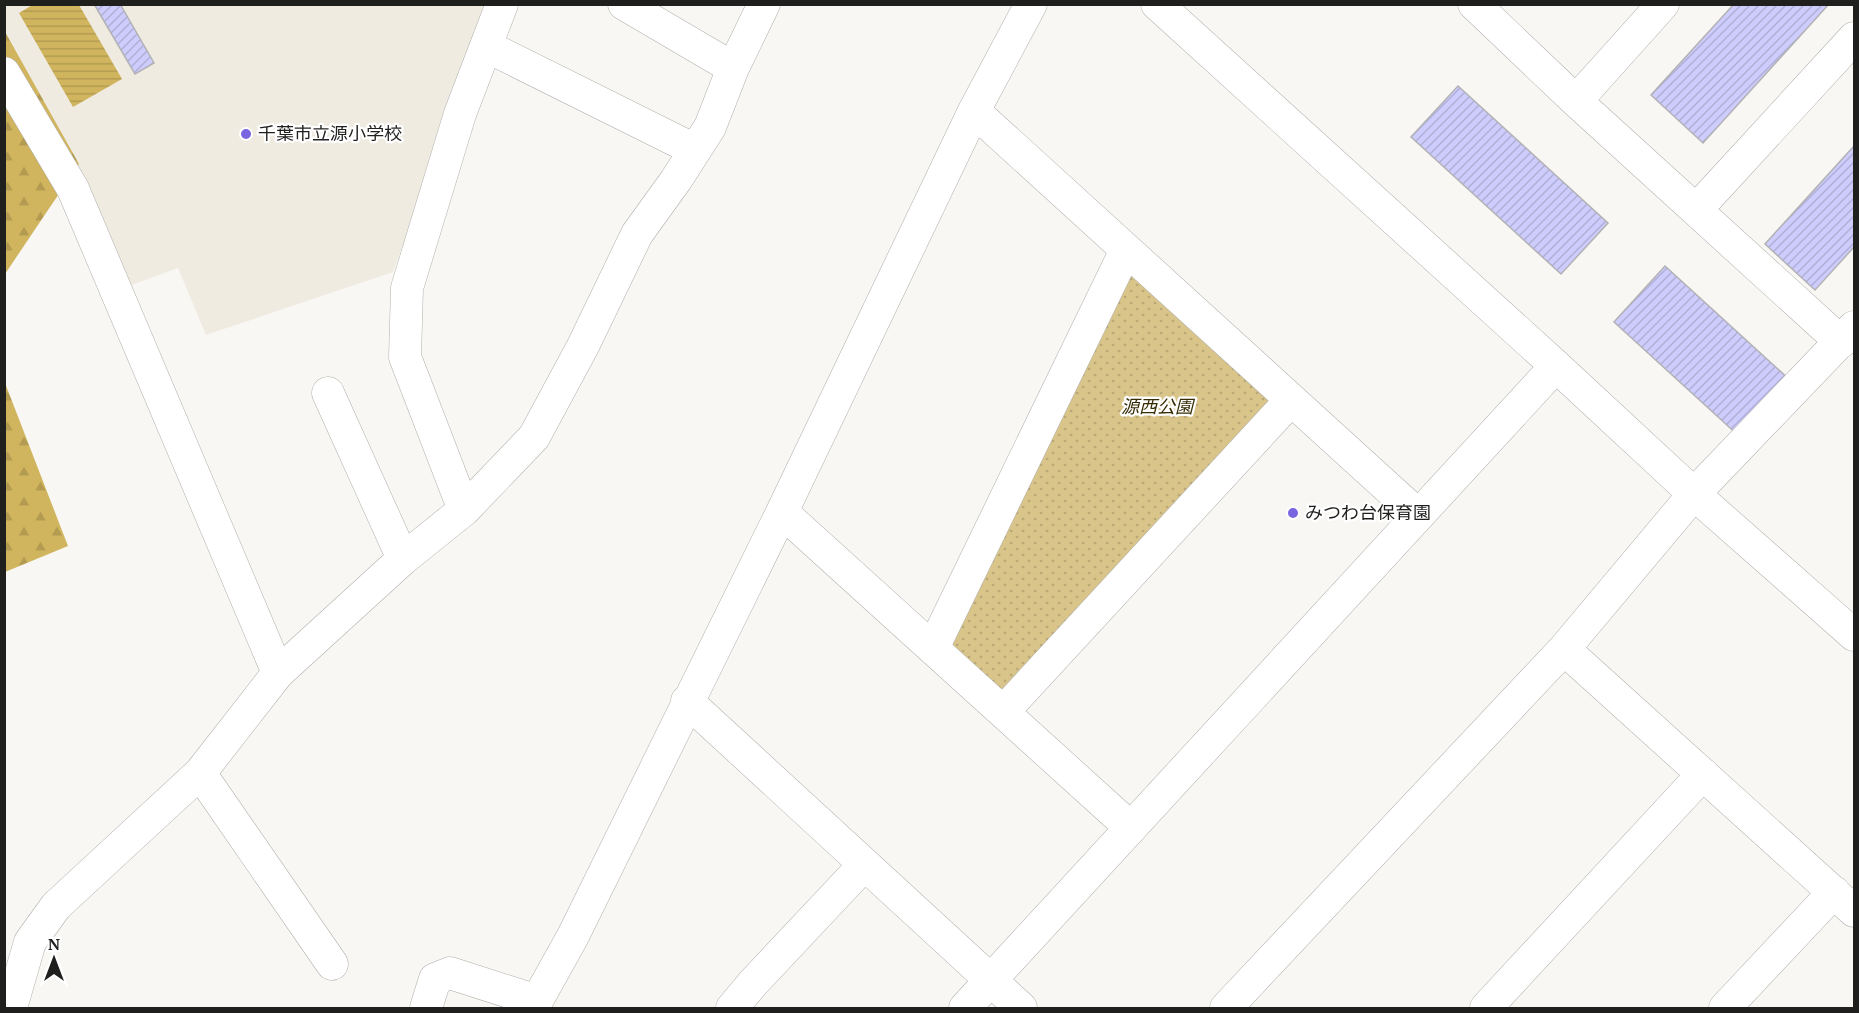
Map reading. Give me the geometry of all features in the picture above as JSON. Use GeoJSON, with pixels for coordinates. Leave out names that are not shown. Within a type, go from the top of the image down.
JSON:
{"type":"FeatureCollection","features":[{"type":"Feature","properties":{"kind":"street"},"geometry":{"type":"LineString","coordinates":[[464,510],[405,357],[407,288],[460,114],[502,4]]}},
{"type":"Feature","properties":{"kind":"street"},"geometry":{"type":"LineString","coordinates":[[624,4],[733,68]]}},
{"type":"Feature","properties":{"kind":"street"},"geometry":{"type":"LineString","coordinates":[[11,1008],[30,942],[56,906],[200,773],[278,673],[404,559],[464,510],[534,437],[583,346],[637,234],[710,127],[733,68],[764,4]]}},
{"type":"Feature","properties":{"kind":"street"},"geometry":{"type":"LineString","coordinates":[[426,1008],[435,979],[450,973],[535,1005],[573,936],[782,512],[974,111],[1031,4]]}},
{"type":"Feature","properties":{"kind":"street"},"geometry":{"type":"LineString","coordinates":[[1226,1008],[1564,649],[1694,494],[1848,335],[1696,210],[1474,4]]}},
{"type":"Feature","properties":{"kind":"street"},"geometry":{"type":"LineString","coordinates":[[1576,101],[1663,4]]}},
{"type":"Feature","properties":{"kind":"street"},"geometry":{"type":"LineString","coordinates":[[1174,10],[1694,494],[1851,624]]}},
{"type":"Feature","properties":{"kind":"street"},"geometry":{"type":"LineString","coordinates":[[1696,210],[1854,38]]}},
{"type":"Feature","properties":{"kind":"street"},"geometry":{"type":"LineString","coordinates":[[486,46],[695,150]]}},
{"type":"Feature","properties":{"kind":"street"},"geometry":{"type":"LineString","coordinates":[[4,73],[73,189],[278,673]]}},
{"type":"Feature","properties":{"kind":"street"},"geometry":{"type":"LineString","coordinates":[[974,111],[1418,515]]}},
{"type":"Feature","properties":{"kind":"street"},"geometry":{"type":"LineString","coordinates":[[933,648],[1126,250]]}},
{"type":"Feature","properties":{"kind":"street"},"geometry":{"type":"LineString","coordinates":[[965,1008],[1556,366]]}},
{"type":"Feature","properties":{"kind":"street"},"geometry":{"type":"LineString","coordinates":[[328,393],[404,559]]}},
{"type":"Feature","properties":{"kind":"street"},"geometry":{"type":"LineString","coordinates":[[1003,712],[1291,400]]}},
{"type":"Feature","properties":{"kind":"street"},"geometry":{"type":"LineString","coordinates":[[782,512],[1131,828]]}},
{"type":"Feature","properties":{"kind":"street"},"geometry":{"type":"LineString","coordinates":[[1564,649],[1844,901],[1725,1008]]}},
{"type":"Feature","properties":{"kind":"street"},"geometry":{"type":"LineString","coordinates":[[687,701],[1021,1008]]}},
{"type":"Feature","properties":{"kind":"street"},"geometry":{"type":"LineString","coordinates":[[200,773],[332,963]]}},
{"type":"Feature","properties":{"kind":"street"},"geometry":{"type":"LineString","coordinates":[[1486,1008],[1703,774]]}},
{"type":"Feature","properties":{"kind":"street"},"geometry":{"type":"LineString","coordinates":[[732,1008],[864,865]]}},
{"type":"Feature","properties":{"kind":"shaded area","name":"千葉市立源小学校"},"geometry":{"type":"Polygon","coordinates":[[[4,5],[490,5],[393,272],[206,335],[178,268],[126,287],[5,66],[4,5]]]}},
{"type":"Feature","properties":{"kind":"green space"},"geometry":{"type":"Polygon","coordinates":[[[4,30],[79,164],[5,274],[4,274],[4,30]]]}},
{"type":"Feature","properties":{"kind":"green space","name":"源西公園"},"geometry":{"type":"Polygon","coordinates":[[[1131,270],[1274,400],[1013,689],[992,692],[951,647],[1131,270]]]}},
{"type":"Feature","properties":{"kind":"green space"},"geometry":{"type":"Polygon","coordinates":[[[5,383],[68,546],[4,572],[5,383]]]}},
{"type":"Feature","properties":{"kind":"water"},"geometry":{"type":"Polygon","coordinates":[[[34,4],[79,5],[122,79],[73,107],[19,13],[34,4]]]}},
{"type":"Feature","properties":{"kind":"building"},"geometry":{"type":"Polygon","coordinates":[[[94,4],[120,4],[154,63],[135,74],[94,4]]]}},
{"type":"Feature","properties":{"kind":"building"},"geometry":{"type":"Polygon","coordinates":[[[1734,4],[1829,4],[1703,143],[1651,95],[1734,4]]]}},
{"type":"Feature","properties":{"kind":"building"},"geometry":{"type":"Polygon","coordinates":[[[1458,86],[1608,223],[1561,274],[1411,137],[1458,86]]]}},
{"type":"Feature","properties":{"kind":"building"},"geometry":{"type":"Polygon","coordinates":[[[1854,146],[1854,247],[1815,290],[1765,244],[1854,146]]]}},
{"type":"Feature","properties":{"kind":"building"},"geometry":{"type":"Polygon","coordinates":[[[1665,266],[1791,381],[1740,437],[1614,322],[1665,266]]]}},
{"type":"Feature","properties":{"kind":"place","name":"千葉市立源小学校"},"geometry":{"type":"Point","coordinates":[246,134]}},
{"type":"Feature","properties":{"kind":"place","name":"みつわ台保育園"},"geometry":{"type":"Point","coordinates":[1293,513]}}]}
